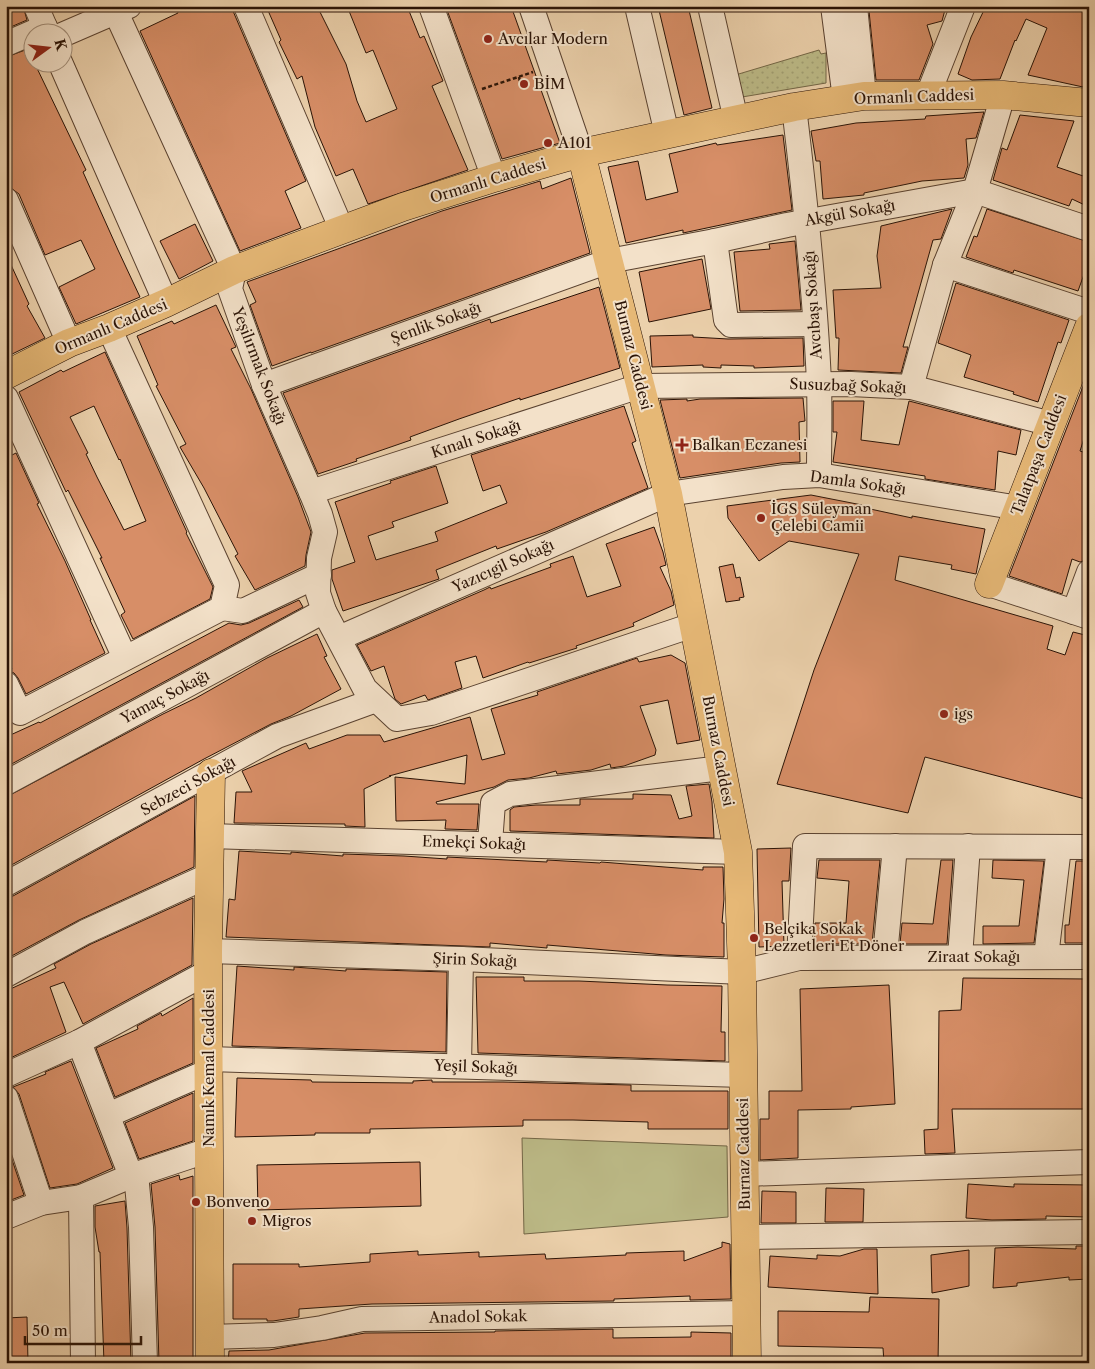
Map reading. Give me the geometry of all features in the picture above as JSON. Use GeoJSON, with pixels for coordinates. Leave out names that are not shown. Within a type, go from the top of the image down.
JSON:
{"type":"FeatureCollection","features":[{"type":"Feature","properties":{"kind":"main road","name":"Ormanlı Caddesi"},"geometry":{"type":"LineString","coordinates":[[6,375],[69,343],[166,303],[234,270],[403,207],[581,153],[794,106],[855,97],[1003,95],[1087,99]]}},
{"type":"Feature","properties":{"kind":"main road","name":"Burnaz Caddesi"},"geometry":{"type":"LineString","coordinates":[[581,153],[668,494],[738,852],[742,972],[747,1363]]}},
{"type":"Feature","properties":{"kind":"main road","name":"Talatpaşa Caddesi"},"geometry":{"type":"LineString","coordinates":[[989,584],[1051,424],[1084,356],[1089,327]]}},
{"type":"Feature","properties":{"kind":"main road","name":"Namık Kemal Caddesi"},"geometry":{"type":"LineString","coordinates":[[210,1350],[208,961],[211,774]]}},
{"type":"Feature","properties":{"kind":"street"},"geometry":{"type":"LineString","coordinates":[[246,6],[342,230]]}},
{"type":"Feature","properties":{"kind":"street"},"geometry":{"type":"LineString","coordinates":[[531,6],[581,153]]}},
{"type":"Feature","properties":{"kind":"street"},"geometry":{"type":"LineString","coordinates":[[637,6],[667,134]]}},
{"type":"Feature","properties":{"kind":"street"},"geometry":{"type":"LineString","coordinates":[[710,6],[736,120]]}},
{"type":"Feature","properties":{"kind":"street"},"geometry":{"type":"LineString","coordinates":[[833,6],[855,97]]}},
{"type":"Feature","properties":{"kind":"street"},"geometry":{"type":"LineString","coordinates":[[855,6],[855,97]]}},
{"type":"Feature","properties":{"kind":"street"},"geometry":{"type":"LineString","coordinates":[[928,95],[964,6]]}},
{"type":"Feature","properties":{"kind":"street"},"geometry":{"type":"LineString","coordinates":[[61,22],[119,8]]}},
{"type":"Feature","properties":{"kind":"street","name":"Yeşilırmak Sokağı"},"geometry":{"type":"LineString","coordinates":[[119,8],[234,270],[230,289],[264,385],[311,492],[325,532],[319,558],[310,576],[324,611],[365,689],[397,719],[431,712],[693,625]]}},
{"type":"Feature","properties":{"kind":"street"},"geometry":{"type":"LineString","coordinates":[[437,10],[464,95],[494,178]]}},
{"type":"Feature","properties":{"kind":"street"},"geometry":{"type":"LineString","coordinates":[[6,44],[22,37]]}},
{"type":"Feature","properties":{"kind":"street"},"geometry":{"type":"LineString","coordinates":[[64,72],[166,303]]}},
{"type":"Feature","properties":{"kind":"street"},"geometry":{"type":"LineString","coordinates":[[911,387],[945,265],[974,191],[1003,95]]}},
{"type":"Feature","properties":{"kind":"street","name":"Avcıbaşı Sokağı"},"geometry":{"type":"LineString","coordinates":[[794,106],[807,221],[815,324],[819,384],[819,475]]}},
{"type":"Feature","properties":{"kind":"street","name":"Akgül Sokağı"},"geometry":{"type":"LineString","coordinates":[[608,261],[807,221],[974,191],[1089,228]]}},
{"type":"Feature","properties":{"kind":"street"},"geometry":{"type":"LineString","coordinates":[[6,200],[69,343]]}},
{"type":"Feature","properties":{"kind":"street"},"geometry":{"type":"LineString","coordinates":[[715,241],[726,320],[731,325],[815,324]]}},
{"type":"Feature","properties":{"kind":"street","name":"Şenlik Sokağı"},"geometry":{"type":"LineString","coordinates":[[264,385],[608,261]]}},
{"type":"Feature","properties":{"kind":"street"},"geometry":{"type":"LineString","coordinates":[[945,265],[1089,312]]}},
{"type":"Feature","properties":{"kind":"street"},"geometry":{"type":"LineString","coordinates":[[109,328],[227,585],[222,608]]}},
{"type":"Feature","properties":{"kind":"street","name":"Susuzbağ Sokağı"},"geometry":{"type":"LineString","coordinates":[[640,386],[851,384],[911,387],[1051,424]]}},
{"type":"Feature","properties":{"kind":"street","name":"Kınalı Sokağı"},"geometry":{"type":"LineString","coordinates":[[311,492],[640,386]]}},
{"type":"Feature","properties":{"kind":"street"},"geometry":{"type":"LineString","coordinates":[[6,398],[125,658]]}},
{"type":"Feature","properties":{"kind":"street","name":"Damla Sokağı"},"geometry":{"type":"LineString","coordinates":[[668,494],[783,477],[819,475],[1019,508]]}},
{"type":"Feature","properties":{"kind":"street","name":"Yazıcıgil Sokağı"},"geometry":{"type":"LineString","coordinates":[[339,638],[668,494]]}},
{"type":"Feature","properties":{"kind":"street"},"geometry":{"type":"LineString","coordinates":[[989,584],[1081,614],[1089,572]]}},
{"type":"Feature","properties":{"kind":"street"},"geometry":{"type":"LineString","coordinates":[[6,684],[20,713],[222,608],[243,611],[310,576]]}},
{"type":"Feature","properties":{"kind":"street"},"geometry":{"type":"LineString","coordinates":[[252,602],[310,576]]}},
{"type":"Feature","properties":{"kind":"street","name":"Yamaç Sokağı"},"geometry":{"type":"LineString","coordinates":[[6,783],[324,611]]}},
{"type":"Feature","properties":{"kind":"street","name":"Sebzeci Sokağı"},"geometry":{"type":"LineString","coordinates":[[6,884],[211,774],[277,736],[376,700]]}},
{"type":"Feature","properties":{"kind":"street"},"geometry":{"type":"LineString","coordinates":[[490,843],[493,803],[510,794],[721,768]]}},
{"type":"Feature","properties":{"kind":"street","name":"Emekçi Sokağı"},"geometry":{"type":"LineString","coordinates":[[210,836],[738,852]]}},
{"type":"Feature","properties":{"kind":"street"},"geometry":{"type":"LineString","coordinates":[[799,958],[805,846],[1089,847]]}},
{"type":"Feature","properties":{"kind":"street"},"geometry":{"type":"LineString","coordinates":[[885,956],[895,846]]}},
{"type":"Feature","properties":{"kind":"street"},"geometry":{"type":"LineString","coordinates":[[960,957],[968,846]]}},
{"type":"Feature","properties":{"kind":"street"},"geometry":{"type":"LineString","coordinates":[[1046,957],[1059,846]]}},
{"type":"Feature","properties":{"kind":"street"},"geometry":{"type":"LineString","coordinates":[[6,975],[86,932],[210,875]]}},
{"type":"Feature","properties":{"kind":"street","name":"Ziraat Sokağı"},"geometry":{"type":"LineString","coordinates":[[742,972],[799,958],[885,956],[1089,957]]}},
{"type":"Feature","properties":{"kind":"street"},"geometry":{"type":"LineString","coordinates":[[459,1066],[461,959]]}},
{"type":"Feature","properties":{"kind":"street","name":"Şirin Sokağı"},"geometry":{"type":"LineString","coordinates":[[208,961],[461,959],[742,972]]}},
{"type":"Feature","properties":{"kind":"street"},"geometry":{"type":"LineString","coordinates":[[6,1075],[80,1042],[208,961]]}},
{"type":"Feature","properties":{"kind":"street"},"geometry":{"type":"LineString","coordinates":[[80,1042],[133,1175],[141,1227],[145,1363]]}},
{"type":"Feature","properties":{"kind":"street"},"geometry":{"type":"LineString","coordinates":[[108,1115],[209,1065]]}},
{"type":"Feature","properties":{"kind":"street","name":"Yeşil Sokağı"},"geometry":{"type":"LineString","coordinates":[[209,1065],[459,1066],[743,1075]]}},
{"type":"Feature","properties":{"kind":"street"},"geometry":{"type":"LineString","coordinates":[[6,1098],[41,1203]]}},
{"type":"Feature","properties":{"kind":"street"},"geometry":{"type":"LineString","coordinates":[[6,1217],[41,1203],[81,1197],[133,1175],[209,1150]]}},
{"type":"Feature","properties":{"kind":"street"},"geometry":{"type":"LineString","coordinates":[[745,1174],[1089,1162]]}},
{"type":"Feature","properties":{"kind":"street"},"geometry":{"type":"LineString","coordinates":[[81,1197],[83,1363]]}},
{"type":"Feature","properties":{"kind":"street"},"geometry":{"type":"LineString","coordinates":[[746,1237],[1089,1232]]}},
{"type":"Feature","properties":{"kind":"street","name":"Anadol Sokak"},"geometry":{"type":"LineString","coordinates":[[210,1350],[274,1335],[322,1328],[362,1319],[747,1313]]}},
{"type":"Feature","properties":{"kind":"path"},"geometry":{"type":"LineString","coordinates":[[464,95],[551,66]]}},
{"type":"Feature","properties":{"kind":"path"},"geometry":{"type":"LineString","coordinates":[[519,77],[520,82]]}},
{"type":"Feature","properties":{"kind":"shaded area"},"geometry":{"type":"Polygon","coordinates":[[[819,50],[821,54],[826,53],[826,83],[736,98],[732,76],[819,50]]]}},
{"type":"Feature","properties":{"kind":"shaded area"},"geometry":{"type":"Polygon","coordinates":[[[522,1138],[727,1146],[728,1217],[524,1234],[522,1138]]]}},
{"type":"Feature","properties":{"kind":"building"},"geometry":{"type":"Polygon","coordinates":[[[6,6],[23,6],[27,20],[6,29],[6,6]]]}},
{"type":"Feature","properties":{"kind":"building"},"geometry":{"type":"Polygon","coordinates":[[[185,6],[233,6],[233,11],[306,181],[285,191],[301,228],[240,251],[140,31],[178,13],[177,10],[185,6]]]}},
{"type":"Feature","properties":{"kind":"building"},"geometry":{"type":"Polygon","coordinates":[[[266,6],[317,6],[346,64],[357,101],[366,122],[397,109],[373,50],[366,53],[347,6],[407,6],[420,38],[424,36],[443,81],[432,86],[468,170],[368,204],[353,169],[336,176],[315,127],[302,76],[297,79],[279,42],[281,40],[266,6]]]}},
{"type":"Feature","properties":{"kind":"building"},"geometry":{"type":"Polygon","coordinates":[[[457,6],[511,6],[560,143],[502,159],[447,10],[457,6]]]}},
{"type":"Feature","properties":{"kind":"building"},"geometry":{"type":"Polygon","coordinates":[[[658,6],[688,6],[712,108],[684,115],[658,6]]]}},
{"type":"Feature","properties":{"kind":"building"},"geometry":{"type":"Polygon","coordinates":[[[890,6],[946,6],[942,21],[927,25],[933,44],[919,80],[876,80],[869,11],[890,6]]]}},
{"type":"Feature","properties":{"kind":"building"},"geometry":{"type":"Polygon","coordinates":[[[986,6],[1089,6],[1089,74],[1083,87],[1028,75],[1047,28],[1026,19],[1015,40],[1000,79],[972,80],[958,74],[971,37],[986,6]]]}},
{"type":"Feature","properties":{"kind":"building"},"geometry":{"type":"Polygon","coordinates":[[[22,51],[22,72],[39,72],[86,170],[83,172],[140,297],[76,324],[59,287],[95,269],[81,240],[45,255],[19,194],[11,188],[6,177],[6,57],[22,51]]]}},
{"type":"Feature","properties":{"kind":"building"},"geometry":{"type":"Polygon","coordinates":[[[984,112],[976,138],[966,139],[968,165],[964,178],[922,181],[864,193],[864,195],[823,199],[820,161],[816,161],[811,131],[856,123],[925,119],[926,116],[984,112]]]}},
{"type":"Feature","properties":{"kind":"building"},"geometry":{"type":"Polygon","coordinates":[[[1020,115],[1074,121],[1057,167],[1089,178],[1089,207],[1072,199],[1069,206],[993,180],[1002,148],[1007,150],[1020,115]]]}},
{"type":"Feature","properties":{"kind":"building"},"geometry":{"type":"Polygon","coordinates":[[[783,135],[792,210],[683,233],[683,230],[626,243],[608,167],[638,161],[646,200],[678,192],[669,154],[716,143],[717,145],[783,135]]]}},
{"type":"Feature","properties":{"kind":"building"},"geometry":{"type":"Polygon","coordinates":[[[571,178],[590,253],[272,366],[250,305],[256,302],[247,282],[442,211],[540,181],[542,189],[571,178]]]}},
{"type":"Feature","properties":{"kind":"building"},"geometry":{"type":"Polygon","coordinates":[[[952,209],[941,239],[933,240],[903,347],[908,347],[901,373],[838,370],[839,338],[836,338],[833,290],[881,288],[877,256],[881,226],[952,209]]]}},
{"type":"Feature","properties":{"kind":"building"},"geometry":{"type":"Polygon","coordinates":[[[987,209],[1089,242],[1089,266],[1087,266],[1078,291],[1014,270],[1013,273],[966,257],[974,236],[977,237],[987,209]]]}},
{"type":"Feature","properties":{"kind":"building"},"geometry":{"type":"Polygon","coordinates":[[[195,224],[213,261],[179,279],[160,241],[195,224]]]}},
{"type":"Feature","properties":{"kind":"building"},"geometry":{"type":"Polygon","coordinates":[[[795,241],[801,310],[740,311],[734,252],[770,249],[769,244],[795,241]]]}},
{"type":"Feature","properties":{"kind":"building"},"geometry":{"type":"Polygon","coordinates":[[[6,254],[29,304],[27,306],[45,338],[6,357],[6,254]]]}},
{"type":"Feature","properties":{"kind":"building"},"geometry":{"type":"Polygon","coordinates":[[[702,259],[711,309],[649,322],[639,272],[702,259]]]}},
{"type":"Feature","properties":{"kind":"building"},"geometry":{"type":"Polygon","coordinates":[[[956,283],[1069,320],[1061,343],[1058,342],[1038,402],[1013,394],[1014,392],[964,377],[971,355],[938,343],[956,283]]]}},
{"type":"Feature","properties":{"kind":"building"},"geometry":{"type":"Polygon","coordinates":[[[599,287],[620,368],[520,400],[520,398],[459,419],[410,437],[411,440],[318,474],[283,393],[490,319],[491,323],[599,287]]]}},
{"type":"Feature","properties":{"kind":"building"},"geometry":{"type":"Polygon","coordinates":[[[216,305],[236,347],[231,349],[251,389],[298,497],[311,532],[305,566],[255,590],[235,556],[238,554],[204,488],[180,447],[186,444],[156,386],[158,385],[137,336],[172,321],[174,324],[216,305]]]}},
{"type":"Feature","properties":{"kind":"building"},"geometry":{"type":"Polygon","coordinates":[[[693,335],[693,337],[728,339],[803,338],[804,366],[754,368],[754,366],[721,365],[721,368],[703,367],[703,365],[652,367],[650,336],[693,335]]]}},
{"type":"Feature","properties":{"kind":"building"},"geometry":{"type":"Polygon","coordinates":[[[105,352],[186,533],[213,587],[210,599],[133,639],[121,615],[125,612],[100,558],[102,558],[68,490],[66,492],[19,392],[61,370],[63,372],[105,352]],[[94,406],[70,417],[88,453],[86,454],[124,530],[146,521],[94,406]]]}},
{"type":"Feature","properties":{"kind":"building"},"geometry":{"type":"Polygon","coordinates":[[[1089,371],[1089,423],[1080,451],[1089,454],[1089,559],[1080,562],[1072,559],[1062,594],[1009,576],[1089,371]]]}},
{"type":"Feature","properties":{"kind":"building"},"geometry":{"type":"Polygon","coordinates":[[[803,398],[805,421],[799,422],[800,462],[781,463],[680,478],[660,400],[803,398]]]}},
{"type":"Feature","properties":{"kind":"building"},"geometry":{"type":"Polygon","coordinates":[[[833,401],[864,401],[861,440],[899,445],[909,401],[1021,430],[1016,455],[998,451],[995,490],[925,479],[925,476],[833,462],[837,432],[833,432],[833,401]]]}},
{"type":"Feature","properties":{"kind":"building"},"geometry":{"type":"Polygon","coordinates":[[[624,406],[636,441],[632,443],[648,488],[546,532],[497,549],[496,546],[436,570],[439,579],[343,611],[332,579],[332,570],[355,562],[335,502],[436,466],[448,503],[392,522],[394,527],[368,536],[376,560],[438,541],[435,532],[507,503],[500,485],[483,491],[471,455],[624,406]]]}},
{"type":"Feature","properties":{"kind":"building"},"geometry":{"type":"Polygon","coordinates":[[[16,453],[39,503],[37,504],[65,561],[105,653],[26,694],[18,678],[9,671],[12,669],[6,658],[6,458],[16,453]]]}},
{"type":"Feature","properties":{"kind":"building","name":"igs"},"geometry":{"type":"Polygon","coordinates":[[[811,495],[862,505],[861,507],[912,518],[912,516],[985,529],[976,574],[951,569],[952,565],[899,556],[895,580],[1053,626],[1047,649],[1065,655],[1073,632],[1089,636],[1089,800],[925,757],[908,813],[777,784],[814,670],[859,554],[789,541],[759,561],[728,518],[727,506],[811,495]]]}},
{"type":"Feature","properties":{"kind":"building"},"geometry":{"type":"Polygon","coordinates":[[[654,527],[666,565],[660,567],[671,591],[674,605],[633,623],[634,626],[576,646],[577,648],[528,662],[483,678],[476,656],[455,662],[462,688],[428,700],[425,695],[401,704],[395,699],[384,666],[371,671],[357,645],[490,587],[491,589],[551,567],[550,564],[573,556],[587,597],[621,586],[606,544],[654,527]]]}},
{"type":"Feature","properties":{"kind":"building"},"geometry":{"type":"Polygon","coordinates":[[[733,564],[736,578],[740,577],[744,597],[739,598],[740,600],[726,602],[719,567],[733,564]]]}},
{"type":"Feature","properties":{"kind":"building"},"geometry":{"type":"Polygon","coordinates":[[[299,600],[303,607],[6,767],[6,737],[40,723],[229,623],[241,625],[249,623],[299,600]]]}},
{"type":"Feature","properties":{"kind":"building"},"geometry":{"type":"Polygon","coordinates":[[[317,634],[327,656],[324,657],[341,689],[204,759],[6,868],[6,797],[196,698],[267,658],[317,634]]]}},
{"type":"Feature","properties":{"kind":"building"},"geometry":{"type":"Polygon","coordinates":[[[671,655],[685,663],[700,740],[677,744],[668,700],[640,706],[656,750],[655,755],[624,766],[611,768],[610,764],[591,770],[557,774],[556,771],[529,778],[508,780],[494,787],[436,802],[437,804],[479,804],[477,830],[445,829],[446,820],[396,821],[395,777],[465,784],[467,755],[389,776],[391,776],[364,789],[365,827],[345,826],[345,824],[234,823],[236,792],[252,792],[242,771],[306,743],[309,749],[347,735],[380,735],[384,742],[470,717],[482,760],[505,754],[491,709],[538,695],[537,692],[637,658],[639,662],[671,655]]]}},
{"type":"Feature","properties":{"kind":"building"},"geometry":{"type":"Polygon","coordinates":[[[709,784],[714,838],[510,831],[510,810],[514,807],[580,805],[580,799],[633,799],[633,794],[671,795],[679,819],[692,816],[686,786],[709,784]]]}},
{"type":"Feature","properties":{"kind":"building"},"geometry":{"type":"Polygon","coordinates":[[[195,796],[194,867],[79,920],[6,959],[6,898],[13,896],[195,796]]]}},
{"type":"Feature","properties":{"kind":"building"},"geometry":{"type":"Polygon","coordinates":[[[791,848],[789,881],[782,881],[784,946],[759,947],[757,849],[791,848]]]}},
{"type":"Feature","properties":{"kind":"building"},"geometry":{"type":"Polygon","coordinates":[[[239,851],[343,856],[343,854],[447,859],[447,857],[547,862],[547,860],[601,862],[703,870],[703,867],[723,867],[724,899],[722,923],[724,923],[724,957],[666,955],[547,945],[547,948],[490,943],[490,947],[226,937],[229,899],[235,900],[239,851]]]}},
{"type":"Feature","properties":{"kind":"building"},"geometry":{"type":"Polygon","coordinates":[[[819,860],[880,860],[872,944],[814,944],[815,923],[846,923],[849,881],[817,878],[819,860]]]}},
{"type":"Feature","properties":{"kind":"building"},"geometry":{"type":"Polygon","coordinates":[[[941,860],[953,860],[947,944],[900,944],[902,923],[933,924],[941,860]]]}},
{"type":"Feature","properties":{"kind":"building"},"geometry":{"type":"Polygon","coordinates":[[[993,860],[1044,861],[1034,943],[983,944],[983,926],[1019,926],[1024,880],[992,878],[993,860]]]}},
{"type":"Feature","properties":{"kind":"building"},"geometry":{"type":"Polygon","coordinates":[[[1076,861],[1089,861],[1089,943],[1065,943],[1065,925],[1069,925],[1076,861]]]}},
{"type":"Feature","properties":{"kind":"building"},"geometry":{"type":"Polygon","coordinates":[[[193,898],[192,965],[83,1024],[64,982],[50,987],[66,1032],[6,1060],[6,991],[56,968],[54,964],[91,944],[193,898]]]}},
{"type":"Feature","properties":{"kind":"building"},"geometry":{"type":"Polygon","coordinates":[[[237,966],[294,970],[294,967],[346,971],[346,969],[447,972],[446,1052],[232,1046],[237,966]]]}},
{"type":"Feature","properties":{"kind":"building"},"geometry":{"type":"Polygon","coordinates":[[[476,977],[524,977],[524,981],[722,986],[721,1032],[725,1032],[725,1061],[478,1053],[476,977]]]}},
{"type":"Feature","properties":{"kind":"building"},"geometry":{"type":"Polygon","coordinates":[[[963,978],[1089,979],[1089,1109],[952,1109],[955,1153],[925,1154],[924,1130],[938,1129],[939,1011],[961,1010],[963,978]]]}},
{"type":"Feature","properties":{"kind":"building"},"geometry":{"type":"Polygon","coordinates":[[[889,985],[895,1104],[851,1107],[851,1109],[798,1110],[798,1158],[760,1160],[760,1119],[769,1119],[769,1091],[802,1091],[800,989],[889,985]]]}},
{"type":"Feature","properties":{"kind":"building"},"geometry":{"type":"Polygon","coordinates":[[[193,998],[193,1063],[115,1097],[96,1048],[138,1029],[137,1026],[161,1013],[162,1016],[193,998]]]}},
{"type":"Feature","properties":{"kind":"building"},"geometry":{"type":"Polygon","coordinates":[[[71,1061],[113,1168],[77,1184],[50,1188],[19,1094],[13,1087],[46,1074],[45,1072],[71,1061]]]}},
{"type":"Feature","properties":{"kind":"building"},"geometry":{"type":"Polygon","coordinates":[[[237,1078],[311,1080],[312,1082],[413,1083],[413,1081],[432,1080],[432,1082],[631,1085],[631,1091],[728,1091],[728,1129],[648,1129],[648,1122],[523,1120],[523,1126],[370,1129],[370,1133],[315,1133],[315,1135],[235,1137],[237,1078]]]}},
{"type":"Feature","properties":{"kind":"building"},"geometry":{"type":"Polygon","coordinates":[[[193,1093],[193,1141],[139,1159],[125,1123],[193,1093]]]}},
{"type":"Feature","properties":{"kind":"building"},"geometry":{"type":"Polygon","coordinates":[[[6,1142],[24,1195],[6,1202],[6,1142]]]}},
{"type":"Feature","properties":{"kind":"building"},"geometry":{"type":"Polygon","coordinates":[[[420,1162],[421,1206],[258,1210],[257,1165],[420,1162]]]}},
{"type":"Feature","properties":{"kind":"building"},"geometry":{"type":"Polygon","coordinates":[[[179,1175],[180,1180],[193,1176],[193,1363],[159,1363],[155,1227],[151,1184],[179,1175]]]}},
{"type":"Feature","properties":{"kind":"building"},"geometry":{"type":"Polygon","coordinates":[[[968,1184],[1014,1187],[1014,1184],[1089,1185],[1089,1217],[1046,1216],[1046,1219],[992,1220],[966,1218],[968,1184]]]}},
{"type":"Feature","properties":{"kind":"building"},"geometry":{"type":"Polygon","coordinates":[[[826,1188],[864,1189],[863,1222],[825,1222],[826,1188]]]}},
{"type":"Feature","properties":{"kind":"building"},"geometry":{"type":"Polygon","coordinates":[[[762,1191],[796,1192],[796,1223],[761,1223],[762,1191]]]}},
{"type":"Feature","properties":{"kind":"building"},"geometry":{"type":"Polygon","coordinates":[[[125,1201],[131,1363],[104,1363],[100,1252],[95,1227],[95,1206],[125,1201]]]}},
{"type":"Feature","properties":{"kind":"building"},"geometry":{"type":"Polygon","coordinates":[[[722,1242],[730,1244],[731,1299],[690,1300],[690,1296],[614,1299],[614,1301],[372,1304],[299,1309],[299,1317],[273,1321],[267,1321],[267,1319],[233,1319],[233,1264],[299,1264],[299,1267],[370,1262],[370,1254],[418,1251],[418,1255],[479,1252],[479,1257],[545,1254],[546,1259],[684,1251],[684,1261],[722,1247],[722,1242]]]}},
{"type":"Feature","properties":{"kind":"building"},"geometry":{"type":"Polygon","coordinates":[[[1076,1246],[1089,1246],[1089,1279],[1069,1280],[1069,1277],[1017,1283],[1017,1286],[993,1288],[995,1248],[1076,1249],[1076,1246]]]}},
{"type":"Feature","properties":{"kind":"building"},"geometry":{"type":"Polygon","coordinates":[[[864,1249],[877,1249],[878,1294],[768,1287],[770,1256],[817,1259],[817,1255],[840,1256],[864,1249]]]}},
{"type":"Feature","properties":{"kind":"building"},"geometry":{"type":"Polygon","coordinates":[[[969,1250],[969,1286],[932,1293],[931,1255],[969,1250]]]}},
{"type":"Feature","properties":{"kind":"building"},"geometry":{"type":"Polygon","coordinates":[[[870,1297],[939,1299],[938,1363],[884,1363],[883,1348],[778,1346],[778,1311],[869,1312],[870,1297]]]}},
{"type":"Feature","properties":{"kind":"building"},"geometry":{"type":"Polygon","coordinates":[[[27,1317],[28,1363],[6,1363],[6,1318],[27,1317]]]}},
{"type":"Feature","properties":{"kind":"building"},"geometry":{"type":"Polygon","coordinates":[[[613,1329],[613,1338],[691,1337],[691,1332],[731,1333],[731,1363],[228,1363],[229,1351],[269,1350],[365,1333],[613,1329]]]}},
{"type":"Feature","properties":{"kind":"place","name":"Avcılar Modern"},"geometry":{"type":"Point","coordinates":[488,39]}},
{"type":"Feature","properties":{"kind":"place","name":"BİM"},"geometry":{"type":"Point","coordinates":[524,84]}},
{"type":"Feature","properties":{"kind":"place","name":"A101"},"geometry":{"type":"Point","coordinates":[548,143]}},
{"type":"Feature","properties":{"kind":"place","name":"Balkan Eczanesi"},"geometry":{"type":"Point","coordinates":[682,445]}},
{"type":"Feature","properties":{"kind":"place","name":"İGS Süleyman Çelebi Camii"},"geometry":{"type":"Point","coordinates":[761,518]}},
{"type":"Feature","properties":{"kind":"place","name":"igs"},"geometry":{"type":"Point","coordinates":[944,714]}},
{"type":"Feature","properties":{"kind":"place","name":"Belçika Sokak Lezzetleri Et Döner"},"geometry":{"type":"Point","coordinates":[754,938]}},
{"type":"Feature","properties":{"kind":"place","name":"Bonveno"},"geometry":{"type":"Point","coordinates":[196,1202]}},
{"type":"Feature","properties":{"kind":"place","name":"Migros"},"geometry":{"type":"Point","coordinates":[252,1221]}}]}
